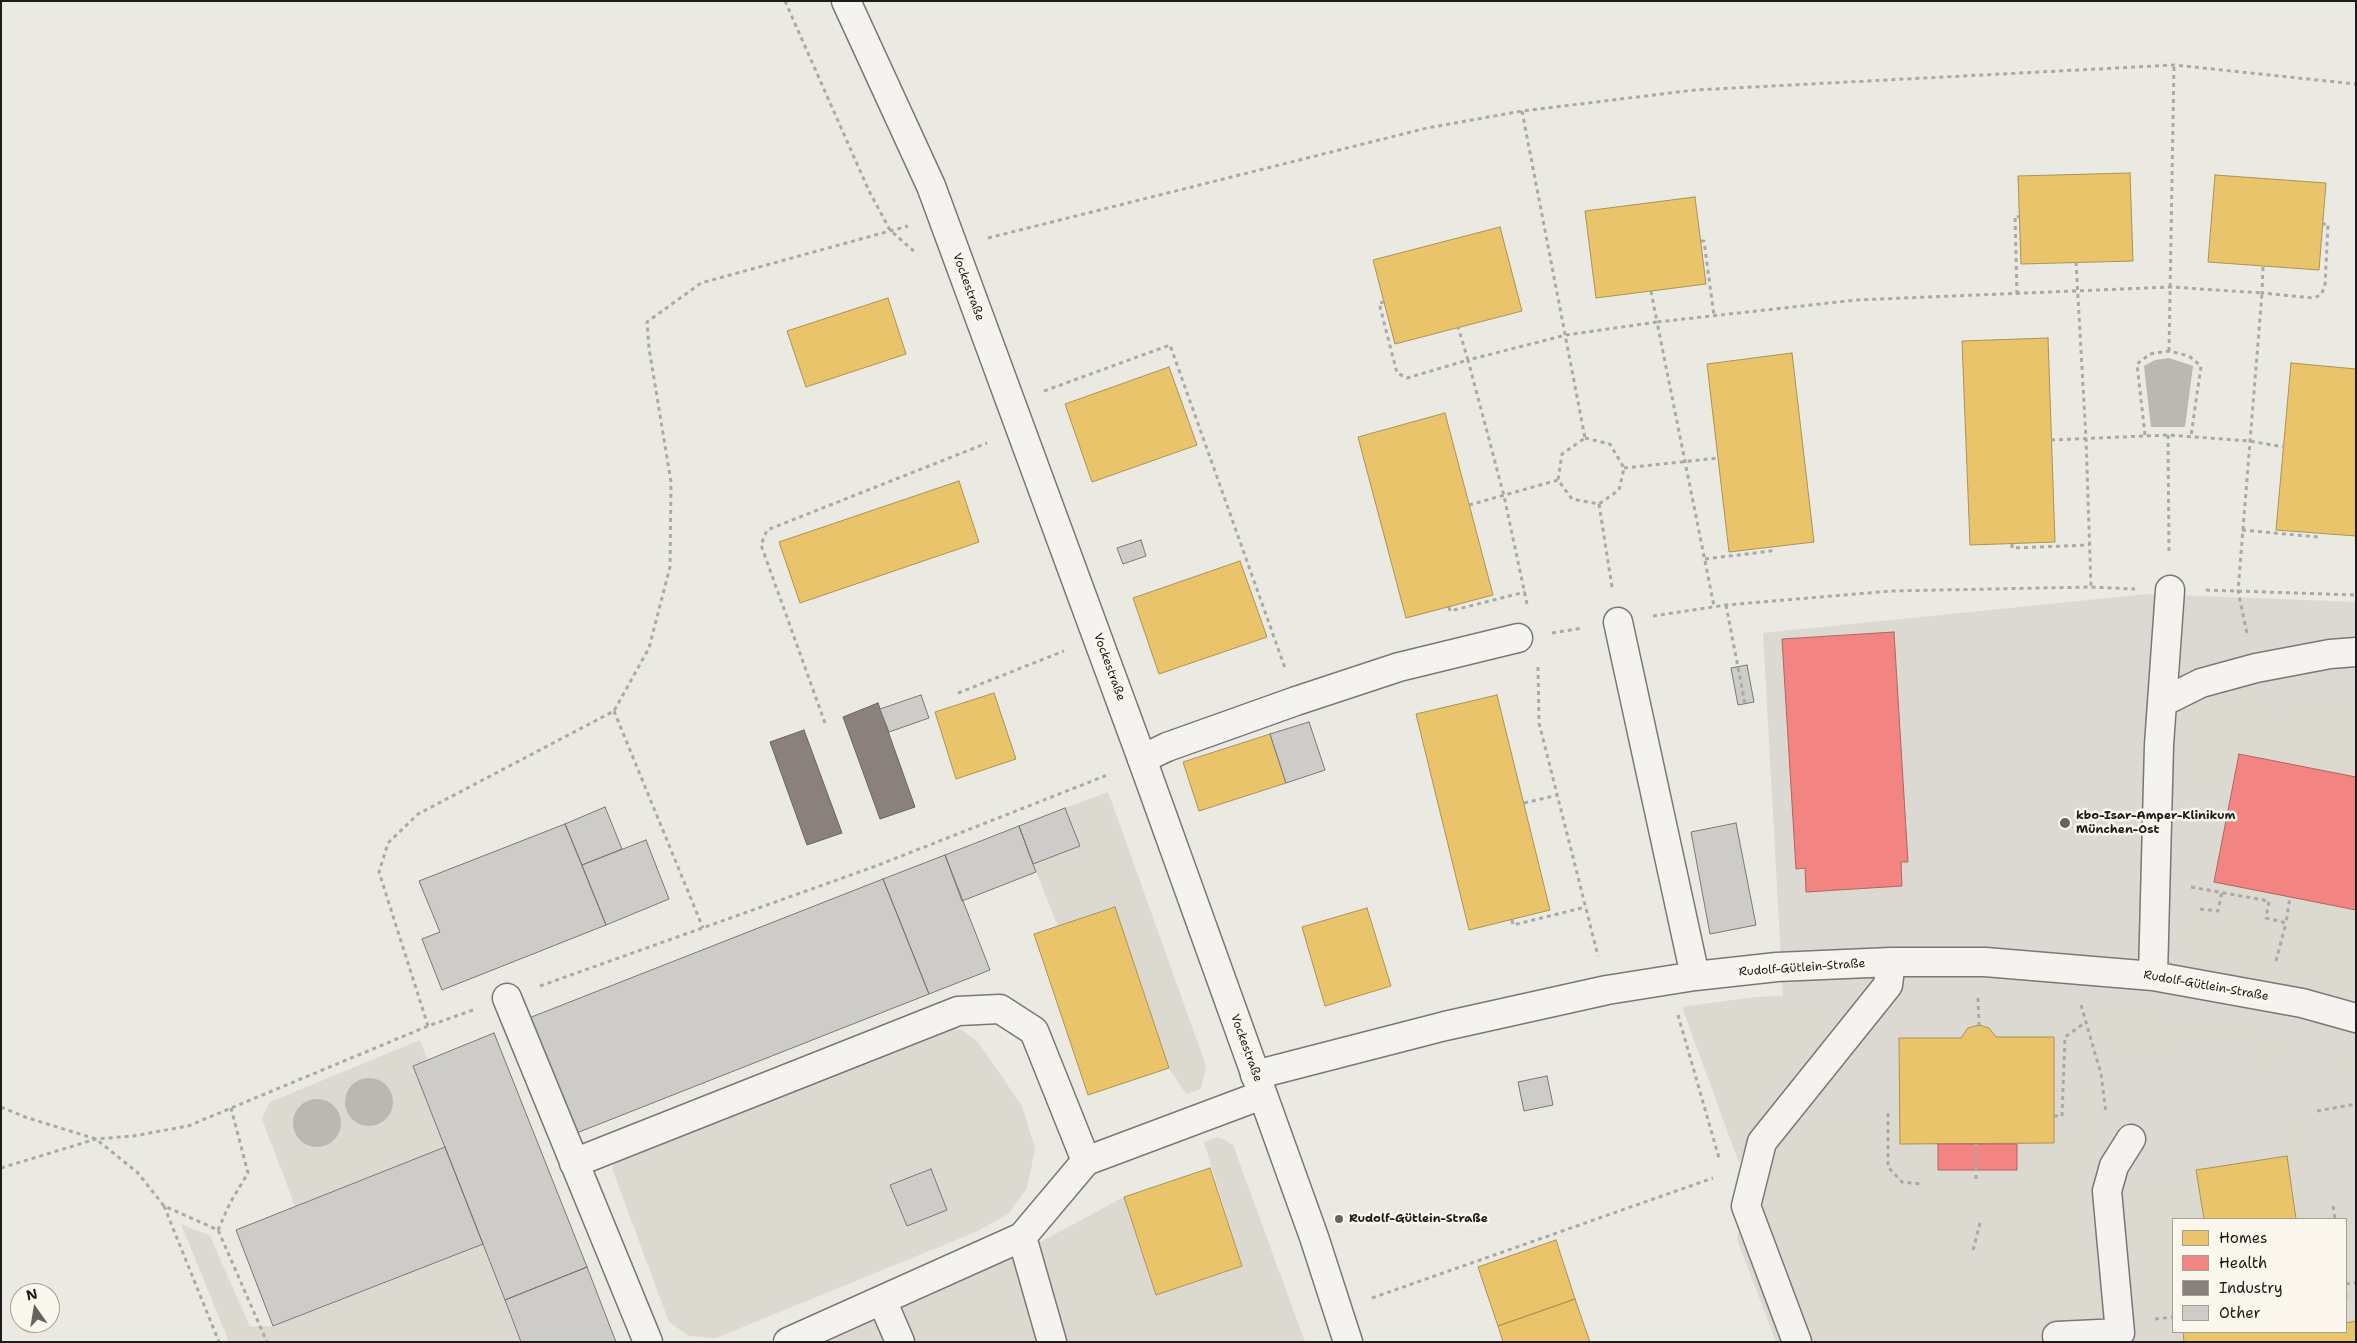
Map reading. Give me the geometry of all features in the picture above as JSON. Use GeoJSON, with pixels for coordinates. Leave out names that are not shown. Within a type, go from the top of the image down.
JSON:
{"type":"FeatureCollection","features":[{"type":"Feature","properties":{"kind":"main road","name":"Vockestraße"},"geometry":{"type":"LineString","coordinates":[[846,1],[931,186],[1142,759],[1314,1237],[1348,1342]]}},
{"type":"Feature","properties":{"kind":"main road"},"geometry":{"type":"LineString","coordinates":[[2152,976],[2154,882],[2170,590]]}},
{"type":"Feature","properties":{"kind":"main road"},"geometry":{"type":"LineString","coordinates":[[1618,622],[1695,976]]}},
{"type":"Feature","properties":{"kind":"main road"},"geometry":{"type":"LineString","coordinates":[[1142,759],[1167,747],[1399,667],[1526,637]]}},
{"type":"Feature","properties":{"kind":"main road"},"geometry":{"type":"LineString","coordinates":[[2163,702],[2200,683],[2256,668],[2330,654],[2356,652]]}},
{"type":"Feature","properties":{"kind":"main road"},"geometry":{"type":"LineString","coordinates":[[1797,1342],[1746,1206],[1762,1142],[1888,985],[1891,962]]}},
{"type":"Feature","properties":{"kind":"main road","name":"Rudolf-Gütlein-Straße"},"geometry":{"type":"LineString","coordinates":[[1086,1161],[1259,1085],[1445,1026],[1607,990],[1695,976],[1777,967],[1891,962],[1985,962],[2152,976],[2302,1003],[2356,1018]]}},
{"type":"Feature","properties":{"kind":"main road"},"geometry":{"type":"LineString","coordinates":[[507,998],[648,1342]]}},
{"type":"Feature","properties":{"kind":"main road"},"geometry":{"type":"LineString","coordinates":[[574,1163],[958,1011],[1000,1009],[1034,1031],[1086,1161],[1022,1237],[788,1342]]}},
{"type":"Feature","properties":{"kind":"main road"},"geometry":{"type":"LineString","coordinates":[[2057,1336],[2120,1333],[2107,1191],[2114,1166],[2132,1139]]}},
{"type":"Feature","properties":{"kind":"main road"},"geometry":{"type":"LineString","coordinates":[[1022,1237],[1052,1342]]}},
{"type":"Feature","properties":{"kind":"main road"},"geometry":{"type":"LineString","coordinates":[[882,1300],[900,1342]]}},
{"type":"Feature","properties":{"kind":"path"},"geometry":{"type":"LineString","coordinates":[[785,1],[869,191],[890,230],[923,260]]}},
{"type":"Feature","properties":{"kind":"path"},"geometry":{"type":"LineString","coordinates":[[2169,351],[2174,65]]}},
{"type":"Feature","properties":{"kind":"path"},"geometry":{"type":"LineString","coordinates":[[984,239],[1427,128],[1522,111],[1695,90],[2174,65],[2356,84]]}},
{"type":"Feature","properties":{"kind":"path"},"geometry":{"type":"LineString","coordinates":[[1522,111],[1585,438]]}},
{"type":"Feature","properties":{"kind":"path"},"geometry":{"type":"LineString","coordinates":[[2017,294],[2015,216],[2019,217]]}},
{"type":"Feature","properties":{"kind":"path"},"geometry":{"type":"LineString","coordinates":[[1384,302],[1379,303],[1397,372],[1407,378],[1566,335],[1657,322],[1856,300],[2171,287],[2313,298],[2321,295],[2325,286],[2328,224],[2323,224]]}},
{"type":"Feature","properties":{"kind":"path"},"geometry":{"type":"LineString","coordinates":[[428,1026],[379,872],[388,843],[418,814],[614,711],[649,648],[670,567],[671,482],[649,348],[647,322],[701,283],[875,234]]}},
{"type":"Feature","properties":{"kind":"path"},"geometry":{"type":"LineString","coordinates":[[1701,241],[1704,241],[1714,316]]}},
{"type":"Feature","properties":{"kind":"path"},"geometry":{"type":"LineString","coordinates":[[2076,262],[2086,438],[2091,587]]}},
{"type":"Feature","properties":{"kind":"path"},"geometry":{"type":"LineString","coordinates":[[2238,591],[2264,267]]}},
{"type":"Feature","properties":{"kind":"path"},"geometry":{"type":"LineString","coordinates":[[1651,291],[1714,606]]}},
{"type":"Feature","properties":{"kind":"path"},"geometry":{"type":"LineString","coordinates":[[1458,327],[1504,496],[1525,592],[1526,637],[1540,681],[1539,723],[1607,990]]}},
{"type":"Feature","properties":{"kind":"path"},"geometry":{"type":"LineString","coordinates":[[1049,389],[1170,345],[1287,675]]}},
{"type":"Feature","properties":{"kind":"path"},"geometry":{"type":"LineString","coordinates":[[2145,435],[2138,364],[2150,354],[2169,351],[2190,356],[2201,366],[2191,436]]}},
{"type":"Feature","properties":{"kind":"path"},"geometry":{"type":"LineString","coordinates":[[2051,440],[2168,435],[2249,441],[2284,447]]}},
{"type":"Feature","properties":{"kind":"path"},"geometry":{"type":"LineString","coordinates":[[2168,435],[2170,590]]}},
{"type":"Feature","properties":{"kind":"path"},"geometry":{"type":"LineString","coordinates":[[1585,438],[1610,444],[1624,468],[1619,490],[1599,504],[1572,499],[1558,480],[1562,454],[1585,438]]}},
{"type":"Feature","properties":{"kind":"path"},"geometry":{"type":"LineString","coordinates":[[825,723],[761,545],[767,530],[992,442]]}},
{"type":"Feature","properties":{"kind":"path"},"geometry":{"type":"LineString","coordinates":[[1624,468],[1718,458]]}},
{"type":"Feature","properties":{"kind":"path"},"geometry":{"type":"LineString","coordinates":[[1469,505],[1558,480]]}},
{"type":"Feature","properties":{"kind":"path"},"geometry":{"type":"LineString","coordinates":[[1599,504],[1618,622]]}},
{"type":"Feature","properties":{"kind":"path"},"geometry":{"type":"LineString","coordinates":[[2242,530],[2318,537],[2319,533]]}},
{"type":"Feature","properties":{"kind":"path"},"geometry":{"type":"LineString","coordinates":[[2012,544],[2012,548],[2090,545]]}},
{"type":"Feature","properties":{"kind":"path"},"geometry":{"type":"LineString","coordinates":[[1705,559],[1771,551],[1771,547]]}},
{"type":"Feature","properties":{"kind":"path"},"geometry":{"type":"LineString","coordinates":[[1526,637],[1714,606],[1891,591],[2091,587],[2356,595]]}},
{"type":"Feature","properties":{"kind":"path"},"geometry":{"type":"LineString","coordinates":[[1449,606],[1450,611],[1525,592]]}},
{"type":"Feature","properties":{"kind":"path"},"geometry":{"type":"LineString","coordinates":[[1726,605],[1745,704]]}},
{"type":"Feature","properties":{"kind":"path"},"geometry":{"type":"LineString","coordinates":[[958,693],[1067,650]]}},
{"type":"Feature","properties":{"kind":"path"},"geometry":{"type":"LineString","coordinates":[[614,711],[704,928]]}},
{"type":"Feature","properties":{"kind":"path"},"geometry":{"type":"LineString","coordinates":[[1,1168],[96,1139],[133,1136],[188,1126],[428,1026],[876,866],[1112,774]]}},
{"type":"Feature","properties":{"kind":"path"},"geometry":{"type":"LineString","coordinates":[[1524,803],[1558,795]]}},
{"type":"Feature","properties":{"kind":"path"},"geometry":{"type":"LineString","coordinates":[[2154,882],[2222,891],[2270,901],[2266,918],[2286,923]]}},
{"type":"Feature","properties":{"kind":"path"},"geometry":{"type":"LineString","coordinates":[[2200,909],[2218,911],[2222,891]]}},
{"type":"Feature","properties":{"kind":"path"},"geometry":{"type":"LineString","coordinates":[[2275,966],[2286,923],[2290,897]]}},
{"type":"Feature","properties":{"kind":"path"},"geometry":{"type":"LineString","coordinates":[[1512,920],[1513,925],[1586,907]]}},
{"type":"Feature","properties":{"kind":"path"},"geometry":{"type":"LineString","coordinates":[[1668,980],[1726,1181],[1746,1206]]}},
{"type":"Feature","properties":{"kind":"path"},"geometry":{"type":"LineString","coordinates":[[1978,992],[1979,1025]]}},
{"type":"Feature","properties":{"kind":"path"},"geometry":{"type":"LineString","coordinates":[[2079,998],[2101,1074],[2114,1166]]}},
{"type":"Feature","properties":{"kind":"path"},"geometry":{"type":"LineString","coordinates":[[2054,1116],[2062,1116],[2066,1037],[2086,1022]]}},
{"type":"Feature","properties":{"kind":"path"},"geometry":{"type":"LineString","coordinates":[[2318,1111],[2356,1104]]}},
{"type":"Feature","properties":{"kind":"path"},"geometry":{"type":"LineString","coordinates":[[1,1107],[25,1117],[96,1139],[138,1173],[164,1206],[219,1342]]}},
{"type":"Feature","properties":{"kind":"path"},"geometry":{"type":"LineString","coordinates":[[218,1230],[230,1203],[248,1173],[231,1108]]}},
{"type":"Feature","properties":{"kind":"path"},"geometry":{"type":"LineString","coordinates":[[1888,1113],[1888,1166],[1902,1182],[1922,1184]]}},
{"type":"Feature","properties":{"kind":"path"},"geometry":{"type":"LineString","coordinates":[[1976,1144],[1976,1179]]}},
{"type":"Feature","properties":{"kind":"path"},"geometry":{"type":"LineString","coordinates":[[1366,1300],[1713,1178]]}},
{"type":"Feature","properties":{"kind":"path"},"geometry":{"type":"LineString","coordinates":[[164,1206],[218,1230],[268,1342]]}},
{"type":"Feature","properties":{"kind":"path"},"geometry":{"type":"LineString","coordinates":[[2333,1206],[2335,1218]]}},
{"type":"Feature","properties":{"kind":"path"},"geometry":{"type":"LineString","coordinates":[[1973,1250],[1980,1223]]}},
{"type":"Feature","properties":{"kind":"path"},"geometry":{"type":"LineString","coordinates":[[1514,1249],[1515,1254]]}},
{"type":"Feature","properties":{"kind":"shaded area"},"geometry":{"type":"Polygon","coordinates":[[[2169,358],[2193,366],[2185,427],[2151,427],[2144,366],[2155,360],[2169,358]]]}},
{"type":"Feature","properties":{"kind":"shaded area","name":"kbo-Isar-Amper-Klinikum München-Ost"},"geometry":{"type":"Polygon","coordinates":[[[2148,594],[2356,602],[2356,1342],[1776,1342],[1737,1239],[1784,1014],[1763,633],[2148,594]]]}},
{"type":"Feature","properties":{"kind":"shaded area"},"geometry":{"type":"Polygon","coordinates":[[[2266,678],[2274,707],[2337,695],[2356,695],[2356,777],[2239,754],[2231,795],[2188,787],[2178,776],[2184,713],[2198,700],[2266,678]]]}},
{"type":"Feature","properties":{"kind":"shaded area"},"geometry":{"type":"Polygon","coordinates":[[[1108,792],[1206,1066],[1201,1089],[1186,1094],[1169,1068],[1115,907],[1058,926],[1033,864],[1079,846],[1065,808],[1108,792]]]}},
{"type":"Feature","properties":{"kind":"shaded area"},"geometry":{"type":"Polygon","coordinates":[[[2214,882],[2356,910],[2356,999],[2204,969],[2187,963],[2180,952],[2177,939],[2179,892],[2212,897],[2214,882]]]}},
{"type":"Feature","properties":{"kind":"shaded area"},"geometry":{"type":"Polygon","coordinates":[[[1873,992],[1746,1151],[1739,1163],[1682,1007],[1755,997],[1873,992]]]}},
{"type":"Feature","properties":{"kind":"shaded area"},"geometry":{"type":"Polygon","coordinates":[[[2108,999],[2289,1030],[2296,1055],[2289,1070],[2258,1077],[2252,1044],[2105,1066],[2088,1009],[2092,1000],[2108,999]]]}},
{"type":"Feature","properties":{"kind":"shaded area"},"geometry":{"type":"Polygon","coordinates":[[[932,1028],[960,1029],[978,1042],[1022,1106],[1035,1149],[1027,1188],[1008,1214],[978,1231],[716,1338],[689,1336],[669,1322],[613,1171],[614,1156],[932,1028]]]}},
{"type":"Feature","properties":{"kind":"shaded area"},"geometry":{"type":"Polygon","coordinates":[[[2079,1036],[2094,1065],[2109,1166],[2115,1342],[1812,1342],[1760,1200],[1769,1161],[1814,1104],[1899,1107],[1900,1144],[1938,1144],[2017,1169],[2017,1144],[2053,1143],[2054,1123],[2068,1123],[2072,1052],[2079,1036]]]}},
{"type":"Feature","properties":{"kind":"shaded area"},"geometry":{"type":"Polygon","coordinates":[[[420,1040],[427,1059],[413,1066],[445,1147],[295,1206],[262,1119],[270,1102],[420,1040]]]}},
{"type":"Feature","properties":{"kind":"shaded area"},"geometry":{"type":"Polygon","coordinates":[[[2335,1040],[2356,1045],[2356,1086],[2333,1090],[2327,1050],[2328,1045],[2335,1040]]]}},
{"type":"Feature","properties":{"kind":"shaded area"},"geometry":{"type":"Polygon","coordinates":[[[364,1078],[374,1078],[386,1085],[393,1097],[393,1107],[386,1119],[374,1126],[364,1126],[356,1122],[349,1115],[345,1107],[345,1097],[349,1089],[356,1082],[364,1078]]]}},
{"type":"Feature","properties":{"kind":"shaded area"},"geometry":{"type":"Polygon","coordinates":[[[312,1099],[322,1099],[334,1106],[341,1118],[341,1128],[334,1140],[322,1147],[312,1147],[304,1143],[297,1136],[293,1128],[293,1118],[297,1110],[304,1103],[312,1099]]]}},
{"type":"Feature","properties":{"kind":"shaded area"},"geometry":{"type":"Polygon","coordinates":[[[2304,1110],[2320,1218],[2296,1218],[2280,1114],[2304,1110]]]}},
{"type":"Feature","properties":{"kind":"shaded area"},"geometry":{"type":"Polygon","coordinates":[[[2356,1125],[2356,1155],[2342,1157],[2339,1128],[2356,1125]]]}},
{"type":"Feature","properties":{"kind":"shaded area"},"geometry":{"type":"Polygon","coordinates":[[[1218,1137],[1233,1145],[1305,1342],[810,1342],[1016,1255],[1124,1197],[1156,1295],[1242,1266],[1204,1142],[1218,1137]]]}},
{"type":"Feature","properties":{"kind":"shaded area"},"geometry":{"type":"Polygon","coordinates":[[[2196,1170],[2204,1218],[2172,1218],[2172,1333],[2183,1333],[2184,1342],[2128,1342],[2112,1191],[2122,1182],[2196,1170]]]}},
{"type":"Feature","properties":{"kind":"shaded area"},"geometry":{"type":"Polygon","coordinates":[[[181,1224],[210,1236],[250,1327],[274,1326],[483,1244],[521,1342],[229,1342],[181,1224]]]}},
{"type":"Feature","properties":{"kind":"building: Homes"},"geometry":{"type":"Polygon","coordinates":[[[2130,173],[2133,261],[2021,264],[2018,176],[2130,173]]]}},
{"type":"Feature","properties":{"kind":"building: Homes"},"geometry":{"type":"Polygon","coordinates":[[[2215,175],[2326,183],[2319,270],[2208,262],[2215,175]]]}},
{"type":"Feature","properties":{"kind":"building: Homes"},"geometry":{"type":"Polygon","coordinates":[[[1695,197],[1706,284],[1596,298],[1585,211],[1695,197]]]}},
{"type":"Feature","properties":{"kind":"building: Homes"},"geometry":{"type":"Polygon","coordinates":[[[1500,227],[1522,311],[1395,344],[1373,260],[1500,227]]]}},
{"type":"Feature","properties":{"kind":"building: Homes"},"geometry":{"type":"Polygon","coordinates":[[[888,298],[906,354],[806,387],[787,331],[888,298]]]}},
{"type":"Feature","properties":{"kind":"building: Homes"},"geometry":{"type":"Polygon","coordinates":[[[2048,338],[2055,542],[1970,545],[1962,341],[2048,338]]]}},
{"type":"Feature","properties":{"kind":"building: Homes"},"geometry":{"type":"Polygon","coordinates":[[[1792,353],[1814,542],[1729,552],[1707,364],[1792,353]]]}},
{"type":"Feature","properties":{"kind":"building: Homes"},"geometry":{"type":"Polygon","coordinates":[[[2291,363],[2356,369],[2356,536],[2276,530],[2291,363]]]}},
{"type":"Feature","properties":{"kind":"building: Homes"},"geometry":{"type":"Polygon","coordinates":[[[1169,367],[1197,445],[1092,482],[1065,404],[1169,367]]]}},
{"type":"Feature","properties":{"kind":"building: Homes"},"geometry":{"type":"Polygon","coordinates":[[[1445,413],[1493,595],[1406,618],[1358,437],[1445,413]]]}},
{"type":"Feature","properties":{"kind":"building: Homes"},"geometry":{"type":"Polygon","coordinates":[[[959,481],[979,542],[800,603],[779,542],[959,481]]]}},
{"type":"Feature","properties":{"kind":"building: Homes"},"geometry":{"type":"Polygon","coordinates":[[[1240,561],[1267,637],[1159,674],[1133,598],[1240,561]]]}},
{"type":"Feature","properties":{"kind":"building: Homes"},"geometry":{"type":"Polygon","coordinates":[[[994,693],[1016,759],[956,779],[935,712],[994,693]]]}},
{"type":"Feature","properties":{"kind":"building: Homes"},"geometry":{"type":"Polygon","coordinates":[[[1497,695],[1550,910],[1469,930],[1416,714],[1497,695]]]}},
{"type":"Feature","properties":{"kind":"building: Homes"},"geometry":{"type":"Polygon","coordinates":[[[1270,734],[1286,783],[1199,811],[1183,762],[1270,734]]]}},
{"type":"Feature","properties":{"kind":"building: Homes"},"geometry":{"type":"Polygon","coordinates":[[[1115,907],[1169,1068],[1088,1095],[1034,934],[1115,907]]]}},
{"type":"Feature","properties":{"kind":"building: Homes"},"geometry":{"type":"Polygon","coordinates":[[[1367,908],[1391,986],[1325,1006],[1302,927],[1367,908]]]}},
{"type":"Feature","properties":{"kind":"building: Homes"},"geometry":{"type":"Polygon","coordinates":[[[1979,1025],[1989,1028],[1996,1037],[2054,1037],[2054,1143],[1900,1144],[1899,1038],[1961,1038],[1968,1028],[1979,1025]]]}},
{"type":"Feature","properties":{"kind":"building: Homes"},"geometry":{"type":"Polygon","coordinates":[[[2287,1156],[2296,1218],[2204,1218],[2196,1170],[2287,1156]]]}},
{"type":"Feature","properties":{"kind":"building: Homes"},"geometry":{"type":"Polygon","coordinates":[[[1210,1168],[1242,1266],[1156,1295],[1124,1197],[1210,1168]]]}},
{"type":"Feature","properties":{"kind":"building: Homes"},"geometry":{"type":"Polygon","coordinates":[[[1556,1240],[1575,1299],[1498,1326],[1478,1267],[1556,1240]]]}},
{"type":"Feature","properties":{"kind":"building: Homes"},"geometry":{"type":"Polygon","coordinates":[[[1575,1299],[1590,1342],[1503,1342],[1498,1326],[1575,1299]]]}},
{"type":"Feature","properties":{"kind":"building: Homes"},"geometry":{"type":"Polygon","coordinates":[[[2356,1321],[2356,1342],[2184,1342],[2183,1333],[2347,1333],[2347,1323],[2356,1321]]]}},
{"type":"Feature","properties":{"kind":"building: Health"},"geometry":{"type":"Polygon","coordinates":[[[1894,632],[1908,862],[1901,862],[1902,886],[1806,892],[1805,868],[1796,869],[1782,639],[1894,632]]]}},
{"type":"Feature","properties":{"kind":"building: Health"},"geometry":{"type":"Polygon","coordinates":[[[2239,754],[2356,777],[2356,910],[2214,882],[2239,754]]]}},
{"type":"Feature","properties":{"kind":"building: Health"},"geometry":{"type":"Polygon","coordinates":[[[1938,1144],[2017,1144],[2017,1170],[1938,1170],[1938,1144]]]}},
{"type":"Feature","properties":{"kind":"building: Industry"},"geometry":{"type":"Polygon","coordinates":[[[878,703],[915,807],[880,819],[843,717],[878,703]]]}},
{"type":"Feature","properties":{"kind":"building: Industry"},"geometry":{"type":"Polygon","coordinates":[[[804,730],[842,833],[807,845],[770,742],[804,730]]]}},
{"type":"Feature","properties":{"kind":"building: Other"},"geometry":{"type":"Polygon","coordinates":[[[1141,540],[1146,556],[1123,564],[1117,548],[1141,540]]]}},
{"type":"Feature","properties":{"kind":"building: Other"},"geometry":{"type":"Polygon","coordinates":[[[1747,665],[1754,702],[1738,705],[1731,668],[1747,665]]]}},
{"type":"Feature","properties":{"kind":"building: Other"},"geometry":{"type":"Polygon","coordinates":[[[921,695],[929,718],[889,732],[880,709],[921,695]]]}},
{"type":"Feature","properties":{"kind":"building: Other"},"geometry":{"type":"Polygon","coordinates":[[[1309,722],[1325,770],[1286,783],[1270,734],[1309,722]]]}},
{"type":"Feature","properties":{"kind":"building: Other"},"geometry":{"type":"Polygon","coordinates":[[[605,807],[622,849],[582,865],[565,824],[605,807]]]}},
{"type":"Feature","properties":{"kind":"building: Other"},"geometry":{"type":"Polygon","coordinates":[[[1065,808],[1080,846],[1033,864],[1019,826],[1065,808]]]}},
{"type":"Feature","properties":{"kind":"building: Other"},"geometry":{"type":"Polygon","coordinates":[[[1736,823],[1756,925],[1710,934],[1691,832],[1736,823]]]}},
{"type":"Feature","properties":{"kind":"building: Other"},"geometry":{"type":"Polygon","coordinates":[[[565,824],[606,925],[442,990],[422,939],[440,932],[419,881],[565,824]]]}},
{"type":"Feature","properties":{"kind":"building: Other"},"geometry":{"type":"Polygon","coordinates":[[[1019,826],[1036,872],[962,901],[945,855],[1019,826]]]}},
{"type":"Feature","properties":{"kind":"building: Other"},"geometry":{"type":"Polygon","coordinates":[[[646,840],[669,899],[606,925],[582,865],[646,840]]]}},
{"type":"Feature","properties":{"kind":"building: Other"},"geometry":{"type":"Polygon","coordinates":[[[945,855],[990,970],[929,994],[883,879],[945,855]]]}},
{"type":"Feature","properties":{"kind":"building: Other"},"geometry":{"type":"Polygon","coordinates":[[[883,879],[929,994],[574,1134],[529,1018],[883,879]]]}},
{"type":"Feature","properties":{"kind":"building: Other"},"geometry":{"type":"Polygon","coordinates":[[[494,1033],[587,1267],[505,1300],[413,1066],[494,1033]]]}},
{"type":"Feature","properties":{"kind":"building: Other"},"geometry":{"type":"Polygon","coordinates":[[[1547,1076],[1553,1105],[1524,1111],[1518,1082],[1547,1076]]]}},
{"type":"Feature","properties":{"kind":"building: Other"},"geometry":{"type":"Polygon","coordinates":[[[445,1147],[483,1244],[273,1326],[236,1230],[445,1147]]]}},
{"type":"Feature","properties":{"kind":"building: Other"},"geometry":{"type":"Polygon","coordinates":[[[931,1169],[947,1210],[907,1226],[890,1185],[931,1169]]]}},
{"type":"Feature","properties":{"kind":"building: Other"},"geometry":{"type":"Polygon","coordinates":[[[587,1267],[616,1342],[521,1342],[505,1300],[587,1267]]]}},
{"type":"Feature","properties":{"kind":"place","name":"kbo-Isar-Amper-Klinikum München-Ost"},"geometry":{"type":"Point","coordinates":[2065,823]}},
{"type":"Feature","properties":{"kind":"place","name":"Rudolf-Gütlein-Straße"},"geometry":{"type":"Point","coordinates":[1339,1219]}}]}
